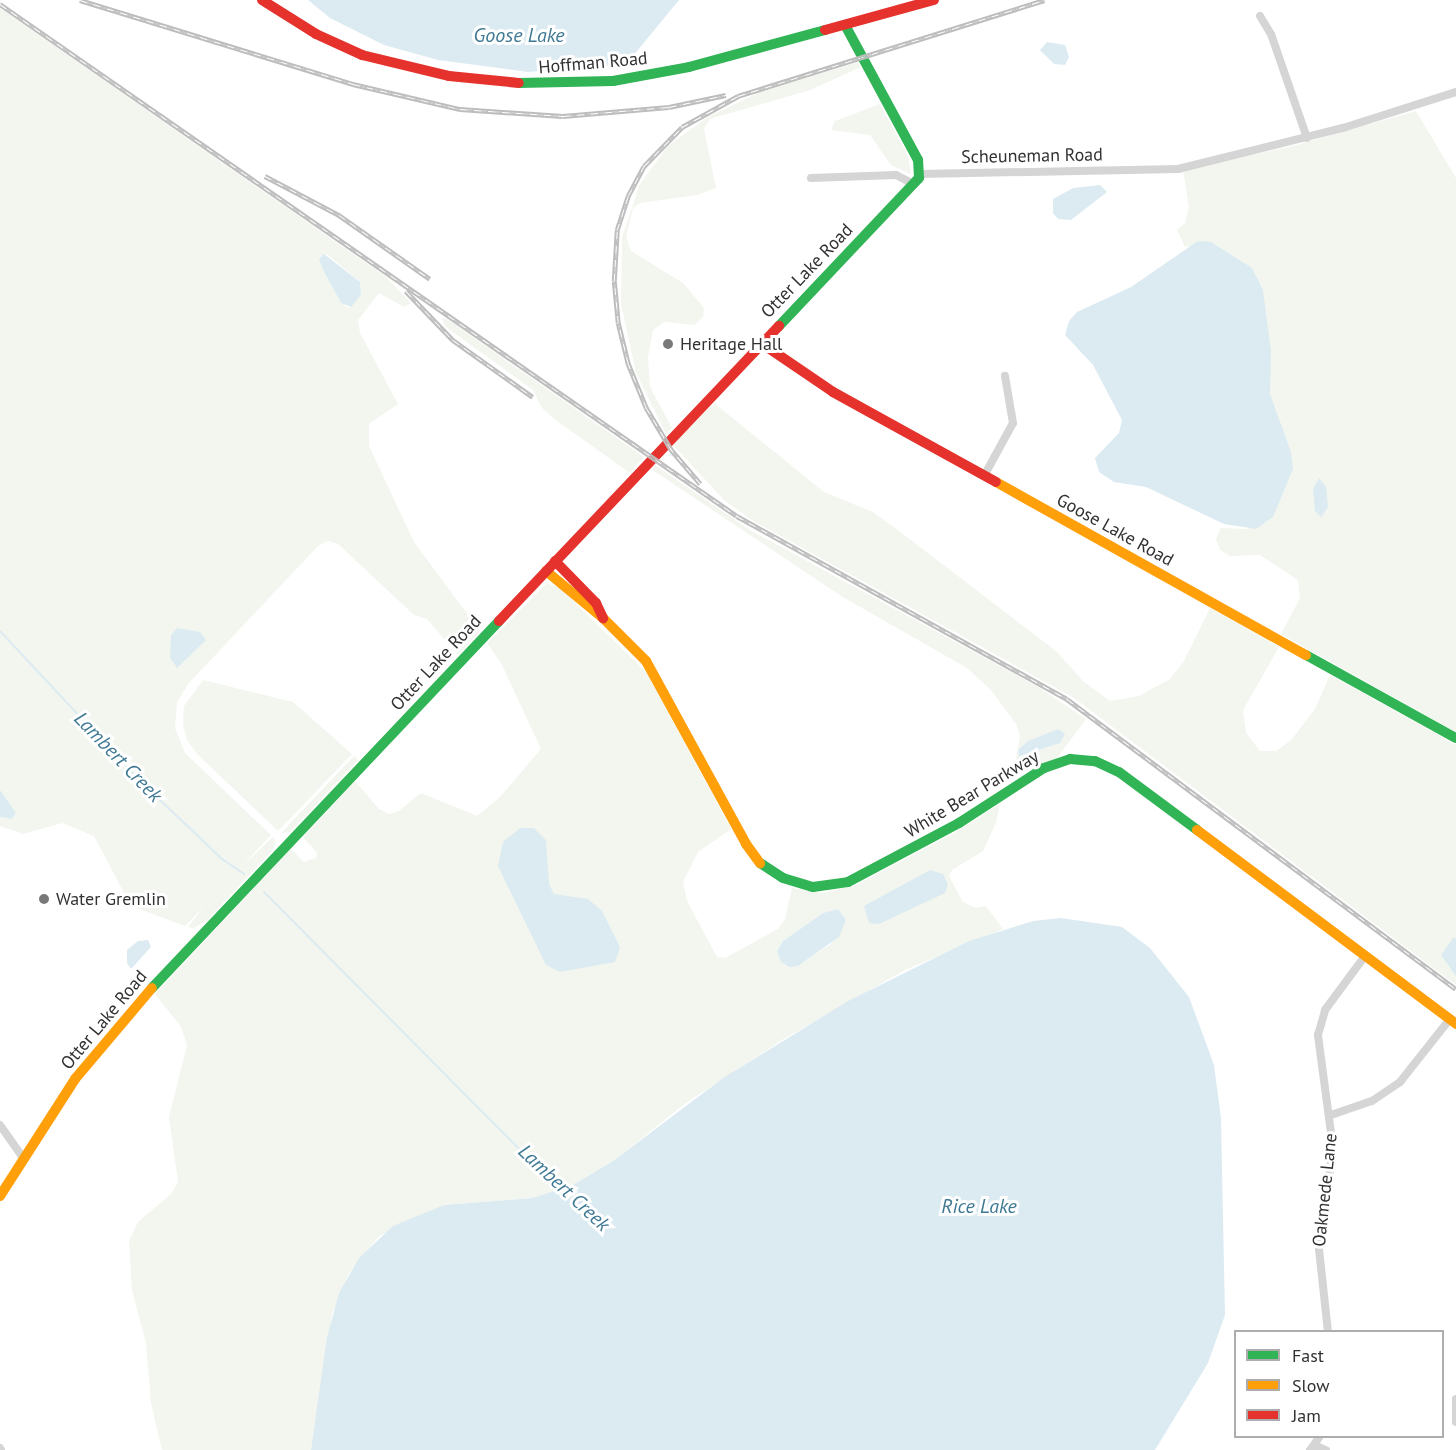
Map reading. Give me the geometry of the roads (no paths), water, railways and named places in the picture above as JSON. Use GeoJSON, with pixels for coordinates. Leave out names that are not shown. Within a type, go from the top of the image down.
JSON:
{"type":"FeatureCollection","features":[{"type":"Feature","properties":{"kind":"street","name":"Hoffman Road"},"geometry":{"type":"LineString","coordinates":[[262,0],[340,47],[370,58],[449,76],[539,85],[640,78],[934,0]]}},
{"type":"Feature","properties":{"kind":"street"},"geometry":{"type":"LineString","coordinates":[[1260,16],[1271,34],[1307,138]]}},
{"type":"Feature","properties":{"kind":"street"},"geometry":{"type":"LineString","coordinates":[[845,25],[918,160],[920,174]]}},
{"type":"Feature","properties":{"kind":"street","name":"Scheuneman Road"},"geometry":{"type":"LineString","coordinates":[[920,174],[1178,169],[1307,138],[1456,92]]}},
{"type":"Feature","properties":{"kind":"street","name":"Otter Lake Road"},"geometry":{"type":"LineString","coordinates":[[0,1197],[75,1079],[120,1023],[761,343],[914,184],[920,174]]}},
{"type":"Feature","properties":{"kind":"street"},"geometry":{"type":"LineString","coordinates":[[811,178],[896,175],[914,184]]}},
{"type":"Feature","properties":{"kind":"street","name":"Goose Lake Road"},"geometry":{"type":"LineString","coordinates":[[761,343],[813,381],[1456,738]]}},
{"type":"Feature","properties":{"kind":"street"},"geometry":{"type":"LineString","coordinates":[[984,476],[1012,423],[1011,398],[1005,376]]}},
{"type":"Feature","properties":{"kind":"street","name":"White Bear Parkway"},"geometry":{"type":"LineString","coordinates":[[555,561],[596,603],[603,618]]}},
{"type":"Feature","properties":{"kind":"street","name":"White Bear Parkway"},"geometry":{"type":"LineString","coordinates":[[546,571],[589,610],[603,618],[651,668],[748,847],[765,867],[783,878],[813,886],[848,882],[954,826],[1042,769],[1070,759],[1083,759],[1119,772],[1453,1021]]}},
{"type":"Feature","properties":{"kind":"street","name":"Oakmede Lane"},"geometry":{"type":"LineString","coordinates":[[1328,1330],[1319,1249],[1333,1148],[1331,1115],[1318,1047],[1320,1023],[1325,1010],[1365,956]]}},
{"type":"Feature","properties":{"kind":"street"},"geometry":{"type":"LineString","coordinates":[[1331,1115],[1372,1101],[1400,1082],[1453,1021]]}},
{"type":"Feature","properties":{"kind":"street"},"geometry":{"type":"LineString","coordinates":[[0,1125],[24,1159]]}},
{"type":"Feature","properties":{"kind":"street"},"geometry":{"type":"LineString","coordinates":[[1456,1400],[1456,1422]]}},
{"type":"Feature","properties":{"kind":"street"},"geometry":{"type":"LineString","coordinates":[[1312,1448],[1326,1450]]}},
{"type":"Feature","properties":{"kind":"water","name":"Goose Lake"},"geometry":{"type":"Polygon","coordinates":[[[308,0],[679,0],[633,56],[617,65],[528,72],[438,60],[384,45],[330,18],[308,0]]]}},
{"type":"Feature","properties":{"kind":"water"},"geometry":{"type":"Polygon","coordinates":[[[1047,42],[1065,45],[1069,57],[1065,65],[1054,64],[1040,50],[1047,42]]]}},
{"type":"Feature","properties":{"kind":"water"},"geometry":{"type":"Polygon","coordinates":[[[1100,185],[1107,192],[1071,220],[1058,219],[1053,213],[1053,199],[1073,188],[1100,185]]]}},
{"type":"Feature","properties":{"kind":"water"},"geometry":{"type":"Polygon","coordinates":[[[1198,241],[1211,242],[1252,268],[1263,290],[1271,351],[1270,394],[1291,452],[1293,469],[1273,517],[1256,529],[1224,524],[1146,487],[1114,482],[1099,472],[1095,458],[1119,433],[1122,420],[1093,365],[1065,335],[1069,321],[1077,312],[1131,287],[1198,241]]]}},
{"type":"Feature","properties":{"kind":"water"},"geometry":{"type":"Polygon","coordinates":[[[324,254],[360,282],[361,295],[351,307],[341,303],[323,270],[319,259],[324,254]]]}},
{"type":"Feature","properties":{"kind":"water"},"geometry":{"type":"Polygon","coordinates":[[[1319,478],[1326,487],[1328,507],[1321,517],[1315,511],[1313,489],[1319,478]]]}},
{"type":"Feature","properties":{"kind":"water"},"geometry":{"type":"Polygon","coordinates":[[[177,628],[200,632],[206,640],[177,668],[170,658],[171,635],[177,628]]]}},
{"type":"Feature","properties":{"kind":"water"},"geometry":{"type":"Polygon","coordinates":[[[1058,729],[1065,734],[1060,743],[1019,756],[1018,750],[1028,741],[1058,729]]]}},
{"type":"Feature","properties":{"kind":"water"},"geometry":{"type":"Polygon","coordinates":[[[0,790],[16,813],[12,819],[0,817],[0,790]]]}},
{"type":"Feature","properties":{"kind":"water"},"geometry":{"type":"Polygon","coordinates":[[[520,828],[534,828],[546,840],[549,884],[554,894],[588,899],[602,911],[620,947],[615,962],[560,972],[546,965],[498,866],[503,842],[520,828]]]}},
{"type":"Feature","properties":{"kind":"water"},"geometry":{"type":"Polygon","coordinates":[[[930,870],[943,874],[948,885],[945,893],[879,924],[869,923],[864,906],[930,870]]]}},
{"type":"Feature","properties":{"kind":"water"},"geometry":{"type":"Polygon","coordinates":[[[838,909],[846,920],[839,937],[798,966],[789,967],[781,962],[777,951],[783,941],[823,913],[838,909]]]}},
{"type":"Feature","properties":{"kind":"water","name":"Rice Lake"},"geometry":{"type":"Polygon","coordinates":[[[1061,918],[1122,927],[1150,948],[1189,997],[1214,1065],[1221,1118],[1225,1315],[1208,1363],[1155,1450],[311,1450],[327,1337],[339,1293],[359,1258],[393,1226],[444,1205],[532,1198],[573,1185],[613,1161],[723,1078],[848,1001],[969,941],[1033,921],[1061,918]]]}},
{"type":"Feature","properties":{"kind":"water"},"geometry":{"type":"Polygon","coordinates":[[[1453,938],[1456,938],[1456,976],[1441,955],[1453,938]]]}},
{"type":"Feature","properties":{"kind":"water"},"geometry":{"type":"Polygon","coordinates":[[[148,940],[151,947],[131,969],[127,963],[127,950],[138,941],[148,940]]]}},
{"type":"Feature","properties":{"kind":"waterway","name":"Lambert Creek"},"geometry":{"type":"LineString","coordinates":[[0,631],[137,778],[222,859],[244,874]]}},
{"type":"Feature","properties":{"kind":"waterway","name":"Lambert Creek"},"geometry":{"type":"LineString","coordinates":[[264,892],[562,1192]]}},
{"type":"Feature","properties":{"kind":"railway"},"geometry":{"type":"LineString","coordinates":[[80,0],[353,84],[460,109],[563,116],[669,107],[726,95]]}},
{"type":"Feature","properties":{"kind":"railway"},"geometry":{"type":"LineString","coordinates":[[700,484],[671,450],[646,408],[628,364],[618,323],[614,281],[617,230],[628,196],[644,166],[682,127],[738,96],[1044,0]]}},
{"type":"Feature","properties":{"kind":"railway"},"geometry":{"type":"LineString","coordinates":[[0,4],[737,516],[1067,699],[1456,989]]}},
{"type":"Feature","properties":{"kind":"railway"},"geometry":{"type":"LineString","coordinates":[[265,176],[339,215],[430,279]]}},
{"type":"Feature","properties":{"kind":"railway"},"geometry":{"type":"LineString","coordinates":[[406,291],[453,340],[533,397]]}},
{"type":"Feature","properties":{"kind":"place","name":"Heritage Hall"},"geometry":{"type":"Point","coordinates":[668,344]}},
{"type":"Feature","properties":{"kind":"place","name":"Water Gremlin"},"geometry":{"type":"Point","coordinates":[44,899]}}]}
